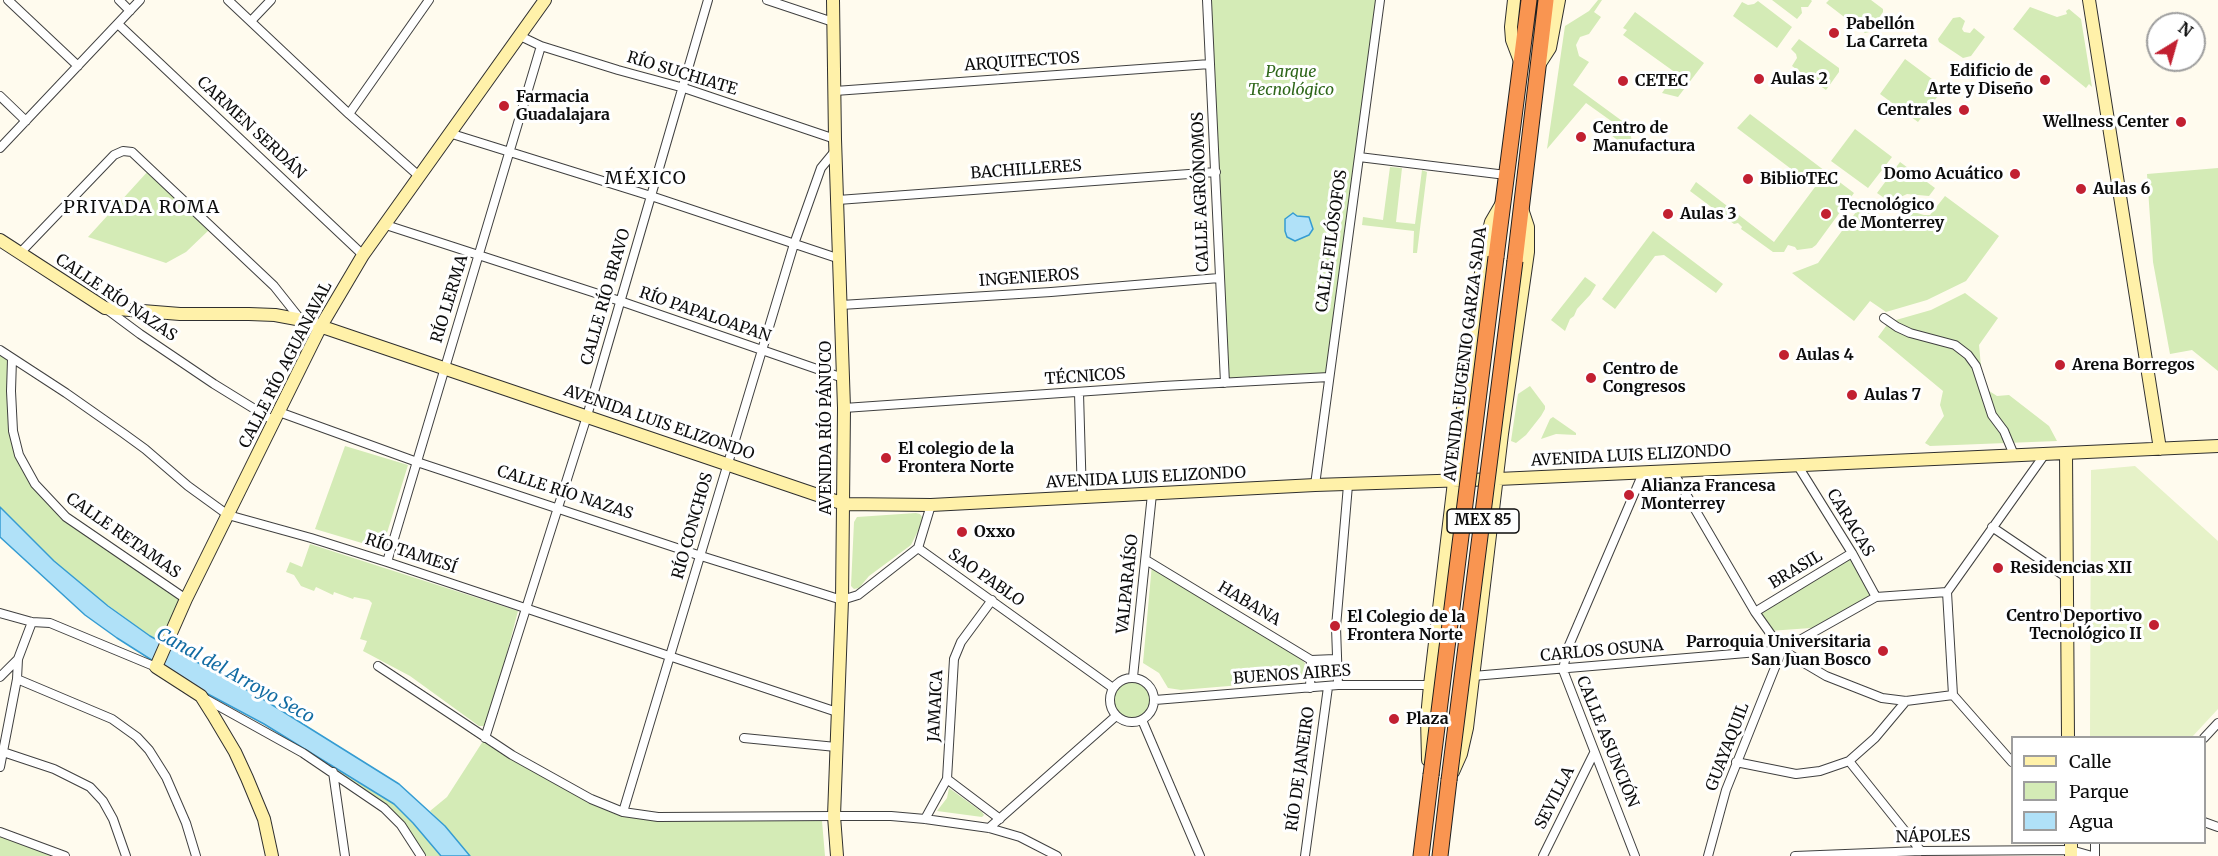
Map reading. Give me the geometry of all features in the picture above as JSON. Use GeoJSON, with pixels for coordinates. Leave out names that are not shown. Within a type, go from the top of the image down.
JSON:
{"type":"FeatureCollection","features":[{"type":"Feature","properties":{"kind":"highway","name":"AVENIDA EUGENIO GARZA SADA"},"geometry":{"type":"LineString","coordinates":[[1420,856],[1529,0]]}},
{"type":"Feature","properties":{"kind":"highway"},"geometry":{"type":"LineString","coordinates":[[1521,206],[1546,0]]}},
{"type":"Feature","properties":{"kind":"highway","name":"MEX 85"},"geometry":{"type":"LineString","coordinates":[[1440,856],[1521,206]]}},
{"type":"Feature","properties":{"kind":"street"},"geometry":{"type":"LineString","coordinates":[[8,0],[78,66]]}},
{"type":"Feature","properties":{"kind":"street"},"geometry":{"type":"LineString","coordinates":[[119,0],[130,11]]}},
{"type":"Feature","properties":{"kind":"street"},"geometry":{"type":"LineString","coordinates":[[0,148],[140,0]]}},
{"type":"Feature","properties":{"kind":"street"},"geometry":{"type":"LineString","coordinates":[[228,0],[349,114],[420,177]]}},
{"type":"Feature","properties":{"kind":"street"},"geometry":{"type":"LineString","coordinates":[[251,21],[271,0]]}},
{"type":"Feature","properties":{"kind":"street"},"geometry":{"type":"LineString","coordinates":[[349,114],[429,0]]}},
{"type":"Feature","properties":{"kind":"street","name":"CALLE RÍO AGUANAVAL"},"geometry":{"type":"LineString","coordinates":[[157,665],[186,599],[321,326],[363,255],[545,0]]}},
{"type":"Feature","properties":{"kind":"street","name":"CALLE RÍO BRAVO"},"geometry":{"type":"LineString","coordinates":[[485,738],[587,416],[708,0]]}},
{"type":"Feature","properties":{"kind":"street"},"geometry":{"type":"LineString","coordinates":[[767,0],[833,22]]}},
{"type":"Feature","properties":{"kind":"street","name":"AVENIDA RÍO PÁNUCO"},"geometry":{"type":"LineString","coordinates":[[833,0],[835,145],[844,408],[842,600],[834,816],[837,856]]}},
{"type":"Feature","properties":{"kind":"street","name":"CALLE AGRÓNOMOS"},"geometry":{"type":"LineString","coordinates":[[1207,0],[1225,383]]}},
{"type":"Feature","properties":{"kind":"street","name":"CALLE FILÓSOFOS"},"geometry":{"type":"LineString","coordinates":[[1315,485],[1380,0]]}},
{"type":"Feature","properties":{"kind":"street"},"geometry":{"type":"LineString","coordinates":[[1514,0],[1512,40],[1520,61]]}},
{"type":"Feature","properties":{"kind":"street"},"geometry":{"type":"LineString","coordinates":[[1538,66],[1550,48],[1560,0]]}},
{"type":"Feature","properties":{"kind":"street"},"geometry":{"type":"LineString","coordinates":[[2089,0],[2163,449]]}},
{"type":"Feature","properties":{"kind":"street"},"geometry":{"type":"LineString","coordinates":[[2097,0],[2163,449]]}},
{"type":"Feature","properties":{"kind":"street","name":"CARMEN SERDÁN"},"geometry":{"type":"LineString","coordinates":[[118,24],[363,255]]}},
{"type":"Feature","properties":{"kind":"street","name":"RÍO SUCHIATE"},"geometry":{"type":"LineString","coordinates":[[520,36],[541,46],[684,88],[835,145]]}},
{"type":"Feature","properties":{"kind":"street","name":"RÍO LERMA"},"geometry":{"type":"LineString","coordinates":[[387,562],[541,46]]}},
{"type":"Feature","properties":{"kind":"street","name":"ARQUITECTOS"},"geometry":{"type":"LineString","coordinates":[[835,91],[1210,64]]}},
{"type":"Feature","properties":{"kind":"street"},"geometry":{"type":"LineString","coordinates":[[0,96],[26,121]]}},
{"type":"Feature","properties":{"kind":"street"},"geometry":{"type":"LineString","coordinates":[[448,133],[651,196],[840,259]]}},
{"type":"Feature","properties":{"kind":"street","name":"RÍO CONCHOS"},"geometry":{"type":"LineString","coordinates":[[623,812],[794,244],[821,168],[835,145]]}},
{"type":"Feature","properties":{"kind":"street"},"geometry":{"type":"LineString","coordinates":[[20,253],[114,155],[123,151],[132,152],[274,286],[290,303],[302,321]]}},
{"type":"Feature","properties":{"kind":"street"},"geometry":{"type":"LineString","coordinates":[[1359,157],[1506,175]]}},
{"type":"Feature","properties":{"kind":"street","name":"BACHILLERES"},"geometry":{"type":"LineString","coordinates":[[838,200],[1216,172]]}},
{"type":"Feature","properties":{"kind":"street"},"geometry":{"type":"LineString","coordinates":[[1431,775],[1427,759],[1430,685],[1447,534],[1486,242],[1491,222],[1502,202]]}},
{"type":"Feature","properties":{"kind":"street"},"geometry":{"type":"LineString","coordinates":[[1449,782],[1465,742],[1502,434],[1528,252],[1528,227],[1521,206]]}},
{"type":"Feature","properties":{"kind":"street","name":"RÍO PAPALOAPAN"},"geometry":{"type":"LineString","coordinates":[[386,225],[620,301],[843,378]]}},
{"type":"Feature","properties":{"kind":"street","name":"CALLE RÍO NAZAS"},"geometry":{"type":"LineString","coordinates":[[0,240],[105,308],[158,347],[277,417],[842,600]]}},
{"type":"Feature","properties":{"kind":"street","name":"INGENIEROS"},"geometry":{"type":"LineString","coordinates":[[841,305],[1051,292],[1219,278]]}},
{"type":"Feature","properties":{"kind":"street","name":"AVENIDA LUIS ELIZONDO"},"geometry":{"type":"LineString","coordinates":[[105,308],[180,314],[275,315],[321,326],[844,504],[931,505],[1315,485],[1498,480],[2218,446]]}},
{"type":"Feature","properties":{"kind":"street"},"geometry":{"type":"LineString","coordinates":[[1884,318],[1910,333],[1955,345],[1968,355],[1976,366],[1992,415],[2004,431],[2014,455]]}},
{"type":"Feature","properties":{"kind":"street","name":"RÍO TAMESÍ"},"geometry":{"type":"LineString","coordinates":[[0,350],[123,433],[228,515],[387,562],[837,712]]}},
{"type":"Feature","properties":{"kind":"street","name":"CALLE RETAMAS"},"geometry":{"type":"LineString","coordinates":[[12,359],[10,391],[14,431],[20,455],[35,484],[66,518],[186,599]]}},
{"type":"Feature","properties":{"kind":"street","name":"TÉCNICOS"},"geometry":{"type":"LineString","coordinates":[[844,408],[1329,377]]}},
{"type":"Feature","properties":{"kind":"street"},"geometry":{"type":"LineString","coordinates":[[1079,393],[1082,498]]}},
{"type":"Feature","properties":{"kind":"street"},"geometry":{"type":"LineString","coordinates":[[1460,431],[1466,442],[1479,449],[1493,446],[1502,434]]}},
{"type":"Feature","properties":{"kind":"street"},"geometry":{"type":"LineString","coordinates":[[2066,453],[2068,736]]}},
{"type":"Feature","properties":{"kind":"street"},"geometry":{"type":"LineString","coordinates":[[2011,760],[1953,695],[1947,592],[2045,454]]}},
{"type":"Feature","properties":{"kind":"street","name":"CARACAS"},"geometry":{"type":"LineString","coordinates":[[1798,466],[1852,553],[1876,597]]}},
{"type":"Feature","properties":{"kind":"street"},"geometry":{"type":"LineString","coordinates":[[1672,470],[1755,612],[1782,650],[1826,676],[1871,694],[1906,701],[1953,695]]}},
{"type":"Feature","properties":{"kind":"street","name":"CALLE ASUNCIÓN"},"geometry":{"type":"LineString","coordinates":[[1635,856],[1563,670],[1567,650],[1643,473]]}},
{"type":"Feature","properties":{"kind":"street"},"geometry":{"type":"LineString","coordinates":[[1338,685],[1335,659],[1336,627],[1348,485]]}},
{"type":"Feature","properties":{"kind":"street","name":"VALPARAÍSO"},"geometry":{"type":"LineString","coordinates":[[1133,677],[1152,494]]}},
{"type":"Feature","properties":{"kind":"street"},"geometry":{"type":"LineString","coordinates":[[842,600],[858,595],[918,548],[931,505]]}},
{"type":"Feature","properties":{"kind":"street"},"geometry":{"type":"LineString","coordinates":[[1447,534],[1458,520],[1469,516],[1485,522],[1491,536]]}},
{"type":"Feature","properties":{"kind":"street"},"geometry":{"type":"LineString","coordinates":[[1992,527],[2066,577]]}},
{"type":"Feature","properties":{"kind":"street","name":"SAO PABLO"},"geometry":{"type":"LineString","coordinates":[[918,548],[1113,688]]}},
{"type":"Feature","properties":{"kind":"street","name":"BRASIL"},"geometry":{"type":"LineString","coordinates":[[1755,612],[1852,553]]}},
{"type":"Feature","properties":{"kind":"street","name":"HABANA"},"geometry":{"type":"LineString","coordinates":[[1146,560],[1311,660]]}},
{"type":"Feature","properties":{"kind":"street","name":"CARLOS OSUNA"},"geometry":{"type":"LineString","coordinates":[[1473,676],[1782,650],[1876,597],[1947,592]]}},
{"type":"Feature","properties":{"kind":"street","name":"JAMAICA"},"geometry":{"type":"LineString","coordinates":[[925,819],[946,778],[954,659],[961,642],[992,600]]}},
{"type":"Feature","properties":{"kind":"street"},"geometry":{"type":"LineString","coordinates":[[0,613],[32,622],[50,623],[157,665],[201,696],[333,772],[384,808],[401,825],[421,856]]}},
{"type":"Feature","properties":{"kind":"street"},"geometry":{"type":"LineString","coordinates":[[0,767],[17,680],[18,659],[32,622]]}},
{"type":"Feature","properties":{"kind":"street","name":"GUAYAQUIL"},"geometry":{"type":"LineString","coordinates":[[1707,856],[1736,762],[1782,650]]}},
{"type":"Feature","properties":{"kind":"street"},"geometry":{"type":"LineString","coordinates":[[0,678],[18,659]]}},
{"type":"Feature","properties":{"kind":"street"},"geometry":{"type":"LineString","coordinates":[[1310,688],[1311,660],[1335,659]]}},
{"type":"Feature","properties":{"kind":"street"},"geometry":{"type":"LineString","coordinates":[[378,666],[485,738],[565,786],[623,812],[658,818],[891,816],[925,819],[989,828],[1027,839],[1057,856]]}},
{"type":"Feature","properties":{"kind":"street"},"geometry":{"type":"LineString","coordinates":[[1133,677],[1148,684],[1154,692],[1155,700],[1154,708],[1142,720],[1133,722],[1124,721],[1116,716],[1111,707],[1110,697],[1113,688],[1125,678],[1133,677]]}},
{"type":"Feature","properties":{"kind":"street"},"geometry":{"type":"LineString","coordinates":[[17,680],[112,719],[138,737],[166,777],[186,823],[196,856]]}},
{"type":"Feature","properties":{"kind":"street","name":"BUENOS AIRES"},"geometry":{"type":"LineString","coordinates":[[1155,700],[1338,685],[1430,685]]}},
{"type":"Feature","properties":{"kind":"street","name":"RÍO DE JANEIRO"},"geometry":{"type":"LineString","coordinates":[[1305,856],[1328,687]]}},
{"type":"Feature","properties":{"kind":"street"},"geometry":{"type":"LineString","coordinates":[[201,696],[235,752],[247,778],[264,819],[272,856]]}},
{"type":"Feature","properties":{"kind":"street"},"geometry":{"type":"LineString","coordinates":[[1736,762],[1796,774],[1820,771],[1849,761],[1875,738],[1906,701]]}},
{"type":"Feature","properties":{"kind":"street"},"geometry":{"type":"LineString","coordinates":[[989,828],[1116,716]]}},
{"type":"Feature","properties":{"kind":"street"},"geometry":{"type":"LineString","coordinates":[[1142,720],[1200,856]]}},
{"type":"Feature","properties":{"kind":"street"},"geometry":{"type":"LineString","coordinates":[[2206,737],[2218,723]]}},
{"type":"Feature","properties":{"kind":"street"},"geometry":{"type":"LineString","coordinates":[[744,738],[836,747]]}},
{"type":"Feature","properties":{"kind":"street"},"geometry":{"type":"LineString","coordinates":[[3,752],[54,769],[90,788],[104,801],[126,856]]}},
{"type":"Feature","properties":{"kind":"street","name":"SEVILLA"},"geometry":{"type":"LineString","coordinates":[[1543,856],[1594,753]]}},
{"type":"Feature","properties":{"kind":"street"},"geometry":{"type":"LineString","coordinates":[[1849,761],[1921,851]]}},
{"type":"Feature","properties":{"kind":"street"},"geometry":{"type":"LineString","coordinates":[[333,772],[345,856]]}},
{"type":"Feature","properties":{"kind":"street"},"geometry":{"type":"LineString","coordinates":[[946,778],[1000,819]]}},
{"type":"Feature","properties":{"kind":"street"},"geometry":{"type":"LineString","coordinates":[[0,832],[65,856]]}},
{"type":"Feature","properties":{"kind":"street","name":"NÁPOLES"},"geometry":{"type":"LineString","coordinates":[[1795,856],[1921,851],[2071,850],[2093,856]]}},
{"type":"Feature","properties":{"kind":"green space","name":"Parque Tecnológico"},"geometry":{"type":"Polygon","coordinates":[[[1208,0],[1380,0],[1327,377],[1226,383],[1208,0]]]}},
{"type":"Feature","properties":{"kind":"green space"},"geometry":{"type":"Polygon","coordinates":[[[1598,0],[1602,0],[1594,12],[1601,17],[1589,34],[1580,37],[1576,45],[1579,56],[1589,62],[1573,85],[1629,126],[1634,153],[1611,135],[1614,132],[1612,126],[1614,123],[1586,103],[1547,149],[1565,26],[1589,11],[1598,0]]]}},
{"type":"Feature","properties":{"kind":"green space"},"geometry":{"type":"Polygon","coordinates":[[[1772,0],[1812,1],[1808,7],[1801,7],[1802,13],[1797,19],[1772,0]]]}},
{"type":"Feature","properties":{"kind":"green space"},"geometry":{"type":"Polygon","coordinates":[[[1829,0],[1871,0],[1883,9],[1883,12],[1869,32],[1865,33],[1826,3],[1829,0]]]}},
{"type":"Feature","properties":{"kind":"green space"},"geometry":{"type":"Polygon","coordinates":[[[1758,1],[1792,27],[1777,48],[1733,16],[1742,2],[1748,5],[1758,1]]]}},
{"type":"Feature","properties":{"kind":"green space"},"geometry":{"type":"Polygon","coordinates":[[[2030,7],[2057,17],[2067,14],[2066,11],[2069,9],[2081,19],[2092,87],[2089,84],[2086,88],[2013,29],[2030,7]]]}},
{"type":"Feature","properties":{"kind":"green space"},"geometry":{"type":"Polygon","coordinates":[[[1635,12],[1704,63],[1678,97],[1662,93],[1676,73],[1623,35],[1627,30],[1623,28],[1635,12]]]}},
{"type":"Feature","properties":{"kind":"green space"},"geometry":{"type":"Polygon","coordinates":[[[1960,17],[1965,21],[1962,29],[1964,32],[1970,33],[1974,28],[1985,37],[1971,56],[1963,58],[1938,39],[1953,18],[1960,17]]]}},
{"type":"Feature","properties":{"kind":"green space"},"geometry":{"type":"Polygon","coordinates":[[[1799,39],[1839,68],[1839,72],[1826,90],[1792,66],[1797,58],[1791,49],[1799,39]]]}},
{"type":"Feature","properties":{"kind":"green space"},"geometry":{"type":"Polygon","coordinates":[[[1905,59],[1944,88],[1918,122],[1880,94],[1905,59]]]}},
{"type":"Feature","properties":{"kind":"green space"},"geometry":{"type":"Polygon","coordinates":[[[1750,114],[1854,193],[1812,248],[1797,250],[1788,245],[1784,252],[1773,252],[1741,229],[1738,223],[1734,224],[1690,191],[1696,182],[1774,242],[1815,187],[1737,128],[1750,114]]]}},
{"type":"Feature","properties":{"kind":"green space"},"geometry":{"type":"Polygon","coordinates":[[[1855,129],[1892,157],[1868,188],[1831,161],[1855,129]]]}},
{"type":"Feature","properties":{"kind":"green space"},"geometry":{"type":"Polygon","coordinates":[[[1900,162],[1935,188],[1929,196],[1907,194],[1890,202],[1877,193],[1900,162]]]}},
{"type":"Feature","properties":{"kind":"green space"},"geometry":{"type":"Polygon","coordinates":[[[1390,167],[1402,168],[1396,222],[1415,224],[1422,170],[1427,172],[1417,253],[1413,253],[1414,231],[1362,225],[1363,217],[1383,220],[1390,167]]]}},
{"type":"Feature","properties":{"kind":"green space"},"geometry":{"type":"Polygon","coordinates":[[[2218,168],[2218,371],[2192,350],[2170,354],[2153,262],[2147,174],[2218,168]]]}},
{"type":"Feature","properties":{"kind":"green space"},"geometry":{"type":"Polygon","coordinates":[[[149,170],[210,229],[186,252],[166,263],[88,237],[149,170]]]}},
{"type":"Feature","properties":{"kind":"green space"},"geometry":{"type":"Polygon","coordinates":[[[1945,196],[1999,236],[1966,281],[1927,300],[1886,312],[1870,301],[1854,321],[1792,273],[1818,263],[1862,204],[1889,224],[1893,224],[1910,211],[1930,215],[1945,196]]]}},
{"type":"Feature","properties":{"kind":"green space"},"geometry":{"type":"Polygon","coordinates":[[[1653,231],[1723,284],[1716,293],[1664,255],[1655,256],[1615,309],[1602,299],[1653,231]]]}},
{"type":"Feature","properties":{"kind":"green space"},"geometry":{"type":"Polygon","coordinates":[[[1585,277],[1596,285],[1570,319],[1565,331],[1551,320],[1585,277]]]}},
{"type":"Feature","properties":{"kind":"green space"},"geometry":{"type":"Polygon","coordinates":[[[1965,293],[1998,318],[1979,345],[1983,387],[1997,396],[2009,395],[2049,426],[2057,441],[1930,446],[1925,443],[1944,416],[1940,405],[1943,391],[1878,337],[1889,322],[1931,310],[1965,293]]]}},
{"type":"Feature","properties":{"kind":"green space"},"geometry":{"type":"Polygon","coordinates":[[[0,350],[12,359],[11,391],[19,455],[48,500],[186,599],[166,644],[150,636],[86,589],[54,561],[0,507],[0,350]]]}},
{"type":"Feature","properties":{"kind":"green space"},"geometry":{"type":"Polygon","coordinates":[[[1530,386],[1545,409],[1526,435],[1516,443],[1511,441],[1518,394],[1530,386]]]}},
{"type":"Feature","properties":{"kind":"green space"},"geometry":{"type":"Polygon","coordinates":[[[1553,417],[1576,435],[1556,434],[1541,439],[1553,417]]]}},
{"type":"Feature","properties":{"kind":"green space"},"geometry":{"type":"Polygon","coordinates":[[[345,446],[408,465],[382,549],[315,529],[345,446]]]}},
{"type":"Feature","properties":{"kind":"green space","name":"Centro Deportivo Tecnológico II"},"geometry":{"type":"Polygon","coordinates":[[[2135,466],[2218,541],[2218,709],[2193,736],[2090,736],[2091,470],[2135,466]]]}},
{"type":"Feature","properties":{"kind":"green space"},"geometry":{"type":"Polygon","coordinates":[[[916,513],[922,517],[921,525],[911,545],[869,576],[859,588],[854,589],[851,586],[854,522],[857,517],[916,513]]]}},
{"type":"Feature","properties":{"kind":"green space"},"geometry":{"type":"Polygon","coordinates":[[[310,544],[518,611],[485,726],[479,726],[410,676],[363,651],[367,641],[360,639],[372,603],[369,600],[354,597],[353,599],[334,592],[333,595],[316,587],[314,591],[301,586],[294,575],[286,572],[290,562],[302,567],[310,544]]]}},
{"type":"Feature","properties":{"kind":"green space"},"geometry":{"type":"Polygon","coordinates":[[[1852,553],[1876,597],[1825,627],[1769,631],[1755,612],[1852,553]]]}},
{"type":"Feature","properties":{"kind":"green space"},"geometry":{"type":"Polygon","coordinates":[[[1152,564],[1300,658],[1305,663],[1303,678],[1181,690],[1168,688],[1159,673],[1143,663],[1152,564]]]}},
{"type":"Feature","properties":{"kind":"green space"},"geometry":{"type":"Polygon","coordinates":[[[1132,678],[1141,679],[1148,684],[1153,691],[1153,709],[1148,716],[1141,721],[1132,722],[1123,721],[1116,716],[1111,709],[1110,700],[1111,691],[1116,684],[1123,679],[1132,678]]]}},
{"type":"Feature","properties":{"kind":"green space"},"geometry":{"type":"Polygon","coordinates":[[[485,738],[623,812],[822,821],[825,856],[469,856],[430,811],[447,797],[485,738]]]}},
{"type":"Feature","properties":{"kind":"green space"},"geometry":{"type":"Polygon","coordinates":[[[339,771],[394,804],[441,856],[421,856],[401,825],[333,772],[339,771]]]}},
{"type":"Feature","properties":{"kind":"green space"},"geometry":{"type":"Polygon","coordinates":[[[949,788],[984,815],[982,817],[937,811],[947,798],[949,788]]]}},
{"type":"Feature","properties":{"kind":"green space"},"geometry":{"type":"Polygon","coordinates":[[[0,832],[65,856],[0,856],[0,832]]]}},
{"type":"Feature","properties":{"kind":"water"},"geometry":{"type":"Polygon","coordinates":[[[1293,213],[1297,216],[1309,217],[1313,229],[1309,235],[1295,241],[1287,237],[1285,231],[1285,219],[1293,213]]]}},
{"type":"Feature","properties":{"kind":"water"},"geometry":{"type":"Polygon","coordinates":[[[0,507],[54,561],[108,606],[150,636],[258,696],[399,784],[445,826],[470,856],[441,856],[394,804],[264,724],[191,685],[85,615],[0,537],[0,507]]]}},
{"type":"Feature","properties":{"kind":"place","name":"Pabellón La Carreta"},"geometry":{"type":"Point","coordinates":[1834,33]}},
{"type":"Feature","properties":{"kind":"place","name":"Aulas 2"},"geometry":{"type":"Point","coordinates":[1759,79]}},
{"type":"Feature","properties":{"kind":"place","name":"Edificio de Arte y Diseño"},"geometry":{"type":"Point","coordinates":[2045,80]}},
{"type":"Feature","properties":{"kind":"place","name":"CETEC"},"geometry":{"type":"Point","coordinates":[1623,81]}},
{"type":"Feature","properties":{"kind":"place","name":"Farmacia Guadalajara"},"geometry":{"type":"Point","coordinates":[504,106]}},
{"type":"Feature","properties":{"kind":"place","name":"Centrales"},"geometry":{"type":"Point","coordinates":[1964,110]}},
{"type":"Feature","properties":{"kind":"place","name":"Wellness Center"},"geometry":{"type":"Point","coordinates":[2181,122]}},
{"type":"Feature","properties":{"kind":"place","name":"Centro de Manufactura"},"geometry":{"type":"Point","coordinates":[1581,137]}},
{"type":"Feature","properties":{"kind":"place","name":"Domo Acuático"},"geometry":{"type":"Point","coordinates":[2015,174]}},
{"type":"Feature","properties":{"kind":"place","name":"BiblioTEC"},"geometry":{"type":"Point","coordinates":[1748,179]}},
{"type":"Feature","properties":{"kind":"place","name":"Aulas 6"},"geometry":{"type":"Point","coordinates":[2081,189]}},
{"type":"Feature","properties":{"kind":"place","name":"Aulas 3"},"geometry":{"type":"Point","coordinates":[1668,214]}},
{"type":"Feature","properties":{"kind":"place","name":"Tecnológico de Monterrey"},"geometry":{"type":"Point","coordinates":[1826,214]}},
{"type":"Feature","properties":{"kind":"place","name":"Aulas 4"},"geometry":{"type":"Point","coordinates":[1784,355]}},
{"type":"Feature","properties":{"kind":"place","name":"Arena Borregos"},"geometry":{"type":"Point","coordinates":[2060,365]}},
{"type":"Feature","properties":{"kind":"place","name":"Centro de Congresos"},"geometry":{"type":"Point","coordinates":[1591,378]}},
{"type":"Feature","properties":{"kind":"place","name":"Aulas 7"},"geometry":{"type":"Point","coordinates":[1852,395]}},
{"type":"Feature","properties":{"kind":"place","name":"El colegio de la Frontera Norte"},"geometry":{"type":"Point","coordinates":[886,458]}},
{"type":"Feature","properties":{"kind":"place","name":"Alianza Francesa Monterrey"},"geometry":{"type":"Point","coordinates":[1629,495]}},
{"type":"Feature","properties":{"kind":"place","name":"Oxxo"},"geometry":{"type":"Point","coordinates":[962,532]}},
{"type":"Feature","properties":{"kind":"place","name":"Residencias XII"},"geometry":{"type":"Point","coordinates":[1998,568]}},
{"type":"Feature","properties":{"kind":"place","name":"Centro Deportivo Tecnológico II"},"geometry":{"type":"Point","coordinates":[2154,625]}},
{"type":"Feature","properties":{"kind":"place","name":"El Colegio de la Frontera Norte"},"geometry":{"type":"Point","coordinates":[1335,626]}},
{"type":"Feature","properties":{"kind":"place","name":"Parroquia Universitaria San Juan Bosco"},"geometry":{"type":"Point","coordinates":[1883,651]}},
{"type":"Feature","properties":{"kind":"place","name":"Plaza"},"geometry":{"type":"Point","coordinates":[1394,719]}},
{"type":"Feature","properties":{"kind":"district","name":"MÉXICO"},"geometry":{"type":"Point","coordinates":[646,179]}},
{"type":"Feature","properties":{"kind":"district","name":"PRIVADA ROMA"},"geometry":{"type":"Point","coordinates":[142,208]}},
{"type":"Feature","properties":{"kind":"water label","name":"Canal del Arroyo Seco"},"geometry":{"type":"Point","coordinates":[235,676]}}]}
